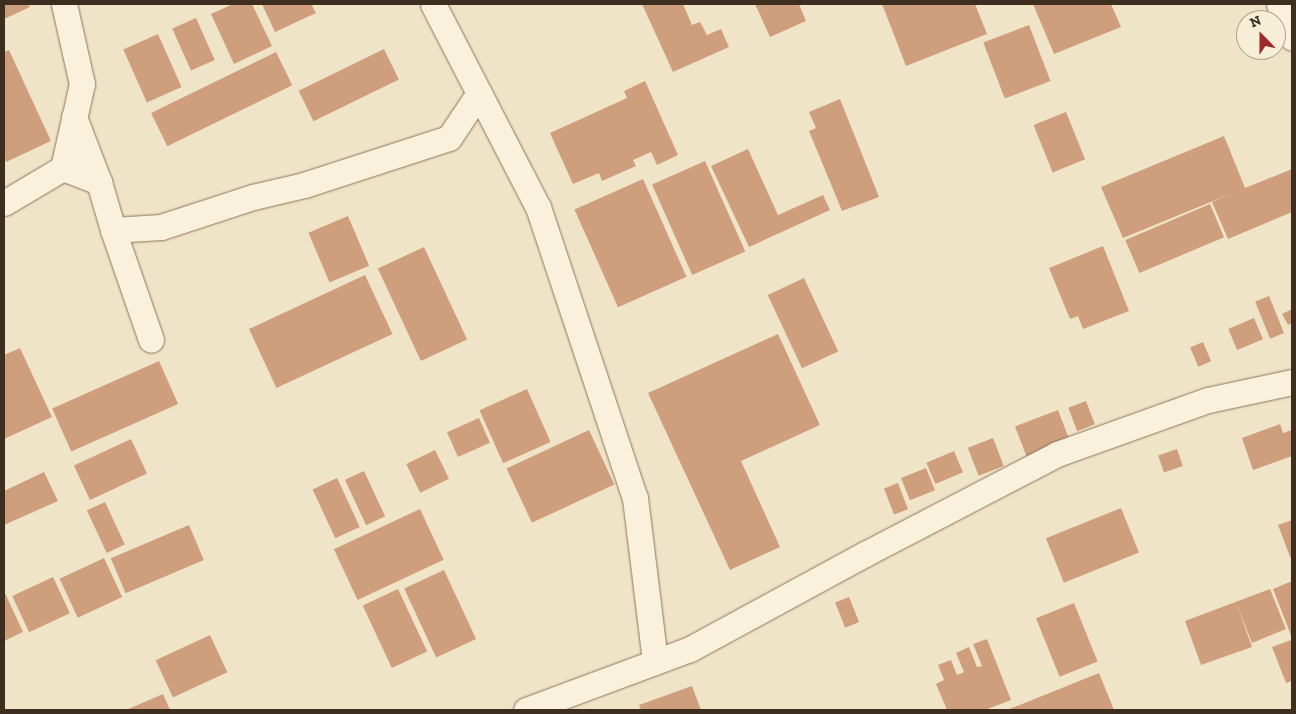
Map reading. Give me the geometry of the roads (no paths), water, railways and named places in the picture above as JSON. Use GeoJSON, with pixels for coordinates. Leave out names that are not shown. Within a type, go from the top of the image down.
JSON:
{"type":"FeatureCollection","features":[{"type":"Feature","properties":{"kind":"street"},"geometry":{"type":"LineString","coordinates":[[4,203],[63,168],[82,84],[64,4]]}},
{"type":"Feature","properties":{"kind":"street"},"geometry":{"type":"LineString","coordinates":[[433,4],[538,207],[634,498],[655,662]]}},
{"type":"Feature","properties":{"kind":"street"},"geometry":{"type":"LineString","coordinates":[[1279,4],[1292,38]]}},
{"type":"Feature","properties":{"kind":"street"},"geometry":{"type":"LineString","coordinates":[[113,230],[161,227],[253,197],[304,185],[449,138],[479,93]]}},
{"type":"Feature","properties":{"kind":"street"},"geometry":{"type":"LineString","coordinates":[[74,117],[99,182],[113,230],[151,340]]}},
{"type":"Feature","properties":{"kind":"street"},"geometry":{"type":"LineString","coordinates":[[63,168],[99,182]]}},
{"type":"Feature","properties":{"kind":"street"},"geometry":{"type":"LineString","coordinates":[[526,710],[690,649],[874,549],[1057,454],[1208,400],[1292,382]]}}]}
